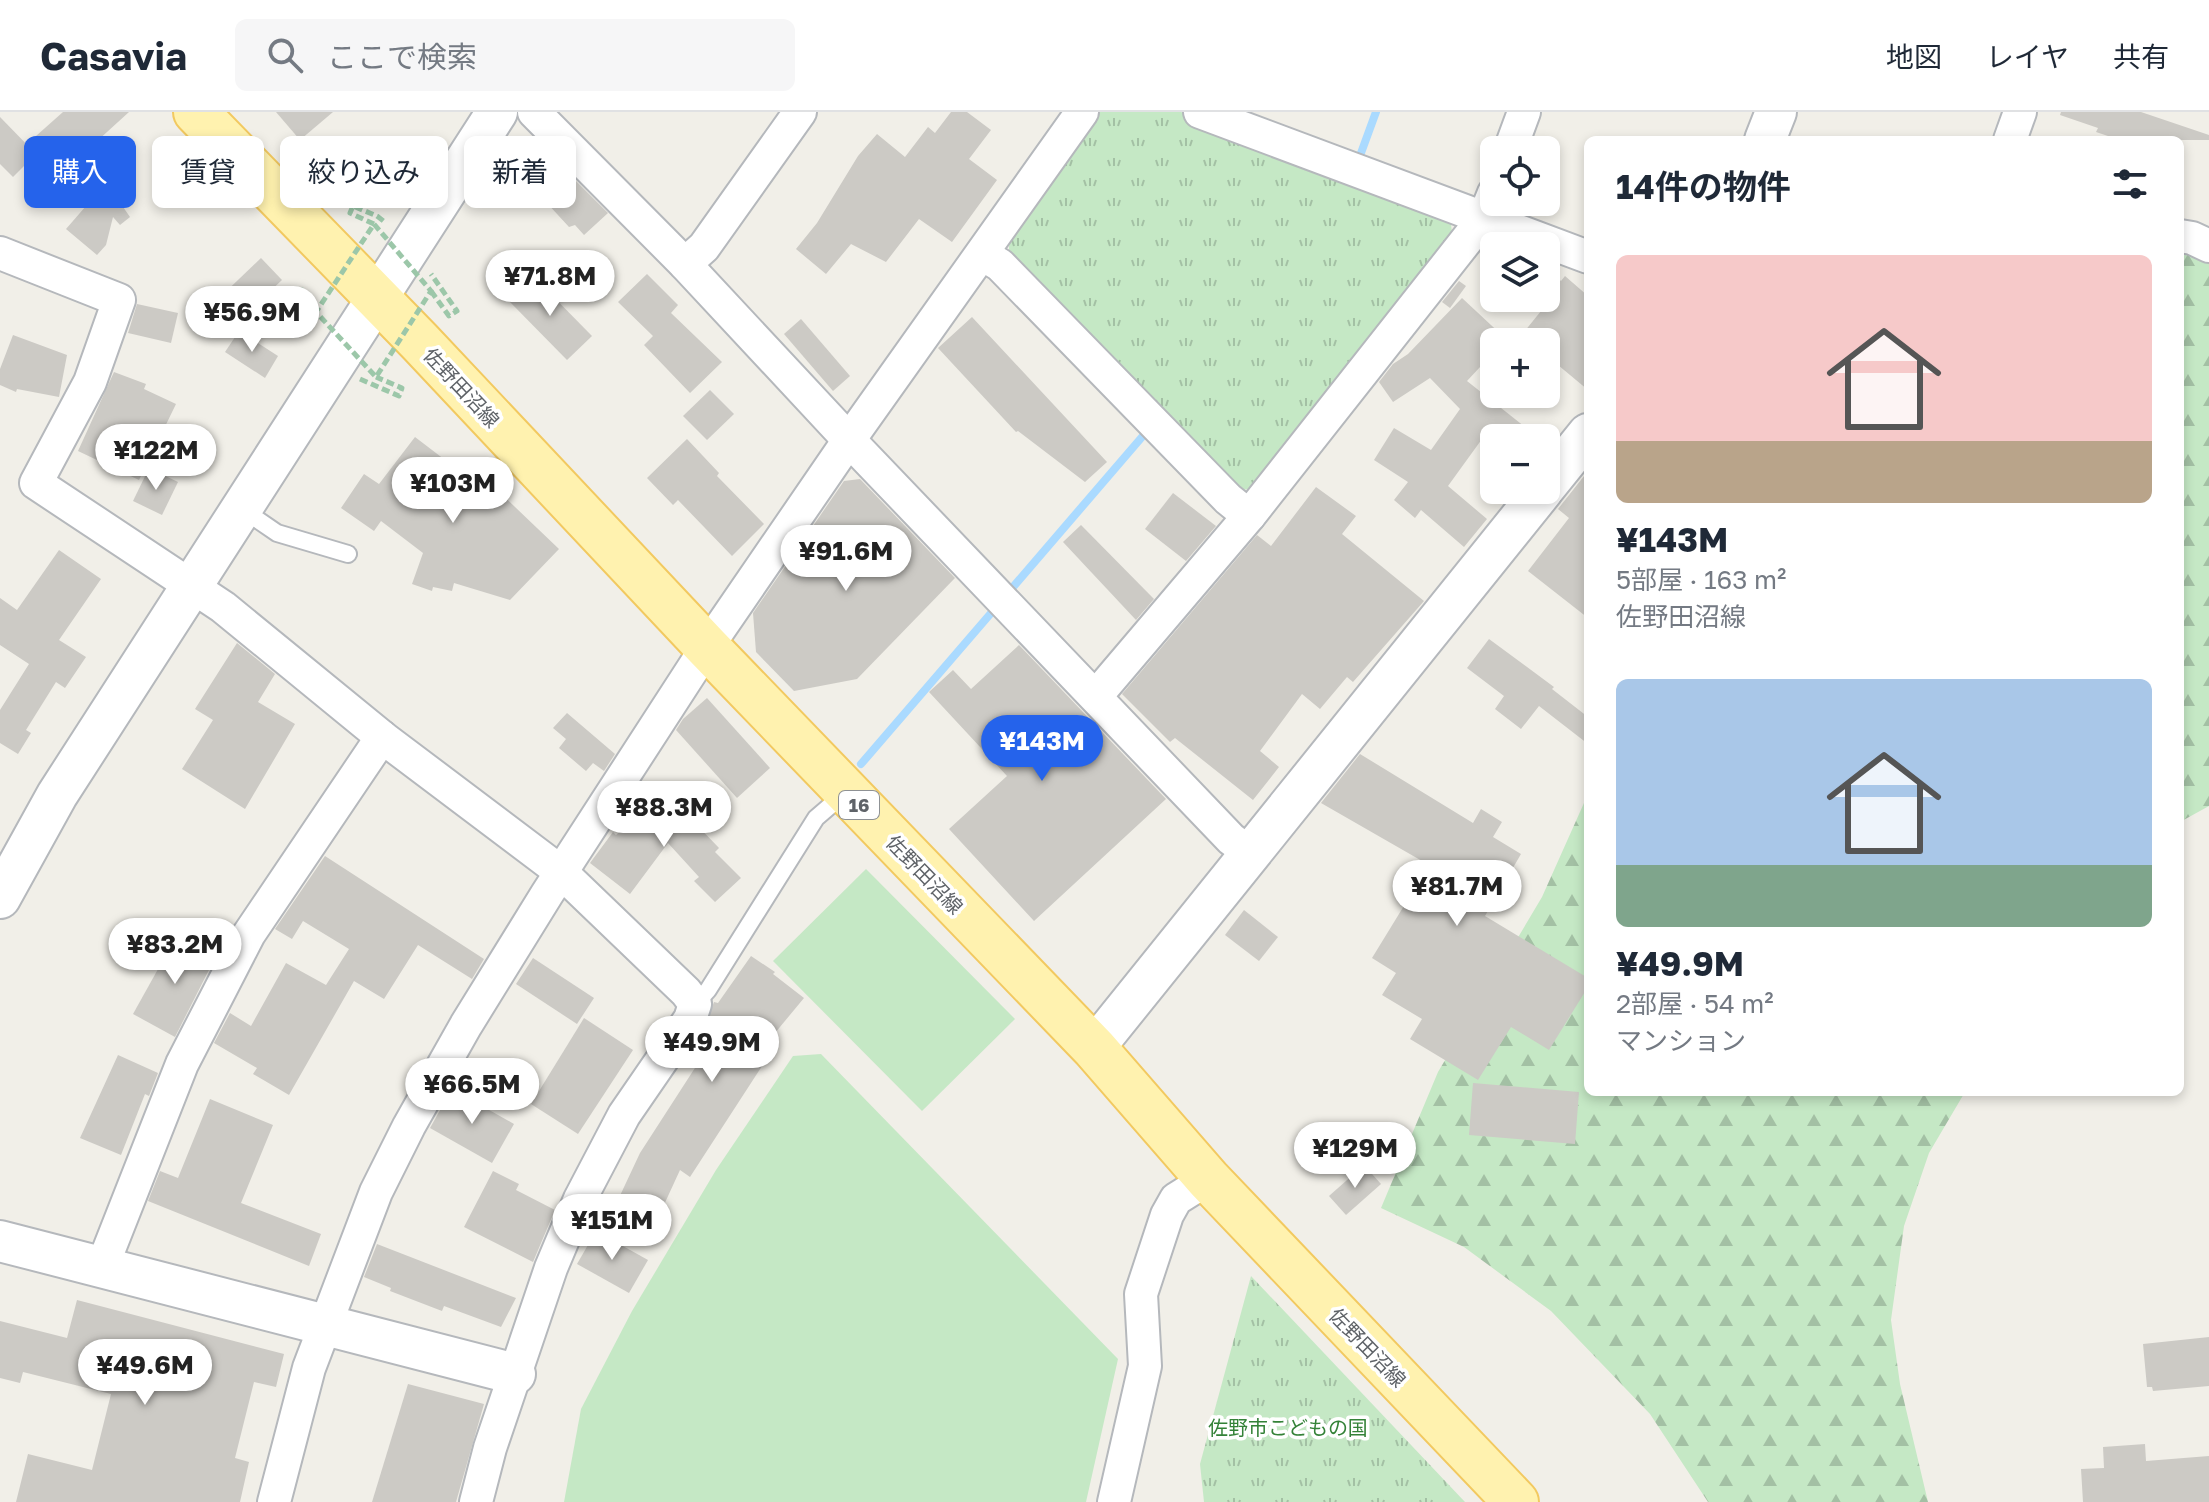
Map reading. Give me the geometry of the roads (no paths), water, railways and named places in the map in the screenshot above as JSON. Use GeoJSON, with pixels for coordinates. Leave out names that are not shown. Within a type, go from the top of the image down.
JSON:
{"type":"FeatureCollection","features":[{"type":"Feature","properties":{"kind":"main road","name":"佐野田沼線"},"geometry":{"type":"LineString","coordinates":[[196,112],[1094,1048],[1208,1179],[1516,1502]]}},
{"type":"Feature","properties":{"kind":"street"},"geometry":{"type":"LineString","coordinates":[[0,898],[57,795],[497,112]]}},
{"type":"Feature","properties":{"kind":"street"},"geometry":{"type":"LineString","coordinates":[[534,112],[685,264],[1231,839],[1251,854]]}},
{"type":"Feature","properties":{"kind":"street"},"geometry":{"type":"LineString","coordinates":[[685,264],[704,247],[800,112]]}},
{"type":"Feature","properties":{"kind":"street"},"geometry":{"type":"LineString","coordinates":[[274,1502],[309,1368],[376,1192],[466,1025],[707,647],[849,440],[1082,112]]}},
{"type":"Feature","properties":{"kind":"street"},"geometry":{"type":"LineString","coordinates":[[1200,112],[1480,203]]}},
{"type":"Feature","properties":{"kind":"street"},"geometry":{"type":"LineString","coordinates":[[1515,136],[1524,112]]}},
{"type":"Feature","properties":{"kind":"street"},"geometry":{"type":"LineString","coordinates":[[1767,136],[1776,112]]}},
{"type":"Feature","properties":{"kind":"street"},"geometry":{"type":"LineString","coordinates":[[2011,136],[2020,112]]}},
{"type":"Feature","properties":{"kind":"street"},"geometry":{"type":"LineString","coordinates":[[1096,696],[1249,516],[1481,216]]}},
{"type":"Feature","properties":{"kind":"street"},"geometry":{"type":"LineString","coordinates":[[1508,216],[1584,255]]}},
{"type":"Feature","properties":{"kind":"street"},"geometry":{"type":"LineString","coordinates":[[2184,237],[2209,246]]}},
{"type":"Feature","properties":{"kind":"street"},"geometry":{"type":"LineString","coordinates":[[0,253],[119,300],[90,382],[36,483],[223,607],[382,737],[561,872],[695,1004],[690,1019],[624,1115],[580,1199],[551,1268],[490,1448],[476,1502]]}},
{"type":"Feature","properties":{"kind":"street"},"geometry":{"type":"LineString","coordinates":[[982,254],[1000,265],[1228,499],[1249,516]]}},
{"type":"Feature","properties":{"kind":"street"},"geometry":{"type":"LineString","coordinates":[[1560,468],[1584,439]]}},
{"type":"Feature","properties":{"kind":"street"},"geometry":{"type":"LineString","coordinates":[[1094,1048],[1531,504]]}},
{"type":"Feature","properties":{"kind":"street"},"geometry":{"type":"LineString","coordinates":[[102,1267],[182,1064],[249,934],[382,737]]}},
{"type":"Feature","properties":{"kind":"street"},"geometry":{"type":"LineString","coordinates":[[1114,1502],[1145,1366],[1141,1294],[1167,1215],[1176,1199],[1208,1179]]}},
{"type":"Feature","properties":{"kind":"street"},"geometry":{"type":"LineString","coordinates":[[0,1241],[515,1374]]}},
{"type":"Feature","properties":{"kind":"lane"},"geometry":{"type":"LineString","coordinates":[[242,509],[277,533],[348,554]]}},
{"type":"Feature","properties":{"kind":"lane"},"geometry":{"type":"LineString","coordinates":[[695,1004],[708,990],[816,818],[846,792]]}},
{"type":"Feature","properties":{"kind":"waterway"},"geometry":{"type":"LineString","coordinates":[[1361,153],[1376,112]]}},
{"type":"Feature","properties":{"kind":"waterway"},"geometry":{"type":"LineString","coordinates":[[1007,594],[1142,437]]}},
{"type":"Feature","properties":{"kind":"waterway"},"geometry":{"type":"LineString","coordinates":[[861,764],[998,605]]}},
{"type":"Feature","properties":{"kind":"park label","name":"佐野市こどもの国"},"geometry":{"type":"Point","coordinates":[1288,1427]}}]}
